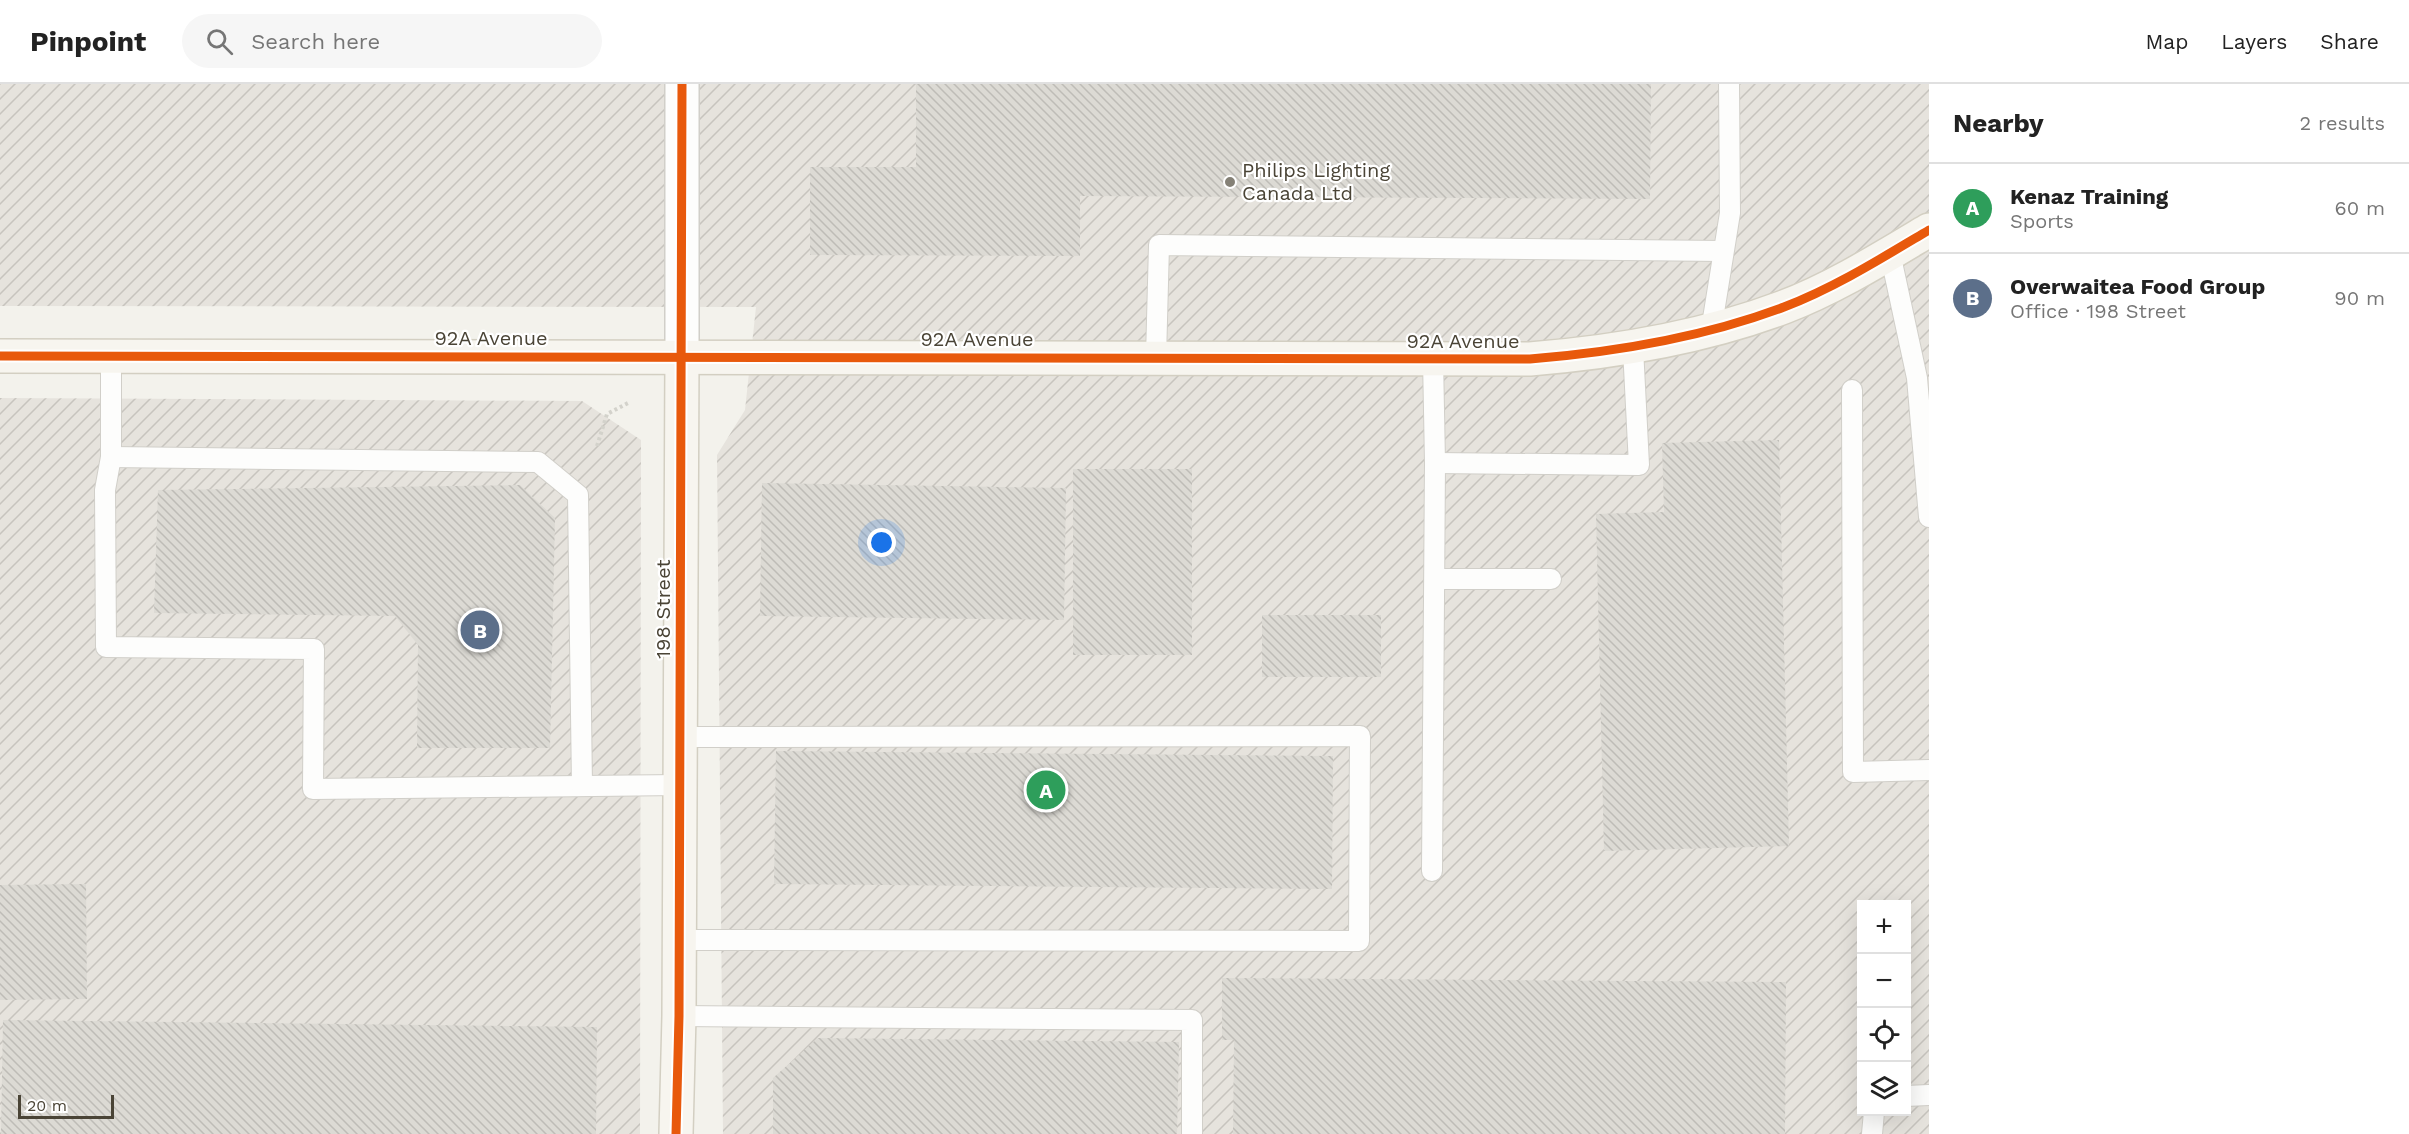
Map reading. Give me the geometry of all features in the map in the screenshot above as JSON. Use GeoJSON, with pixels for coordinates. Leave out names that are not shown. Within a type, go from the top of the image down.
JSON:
{"type":"FeatureCollection","features":[{"type":"Feature","properties":{"kind":"street","name":"198 Street"},"geometry":{"type":"LineString","coordinates":[[676,1134],[680,940],[682,84]]}},
{"type":"Feature","properties":{"kind":"street","name":"92A Avenue"},"geometry":{"type":"LineString","coordinates":[[0,356],[1530,359],[1633,348],[1711,331],[1785,306],[1929,231]]}},
{"type":"Feature","properties":{"kind":"lane"},"geometry":{"type":"LineString","coordinates":[[1711,331],[1730,213],[1729,84]]}},
{"type":"Feature","properties":{"kind":"lane"},"geometry":{"type":"LineString","coordinates":[[1156,358],[1159,245],[1723,251]]}},
{"type":"Feature","properties":{"kind":"lane"},"geometry":{"type":"LineString","coordinates":[[1890,253],[1917,378],[1929,517]]}},
{"type":"Feature","properties":{"kind":"lane"},"geometry":{"type":"LineString","coordinates":[[1436,463],[1639,465],[1633,348]]}},
{"type":"Feature","properties":{"kind":"lane"},"geometry":{"type":"LineString","coordinates":[[111,356],[111,457],[105,490],[106,647],[314,648],[313,789],[680,785]]}},
{"type":"Feature","properties":{"kind":"lane"},"geometry":{"type":"LineString","coordinates":[[1432,871],[1436,463],[1433,358]]}},
{"type":"Feature","properties":{"kind":"lane"},"geometry":{"type":"LineString","coordinates":[[1852,390],[1853,772],[1929,770]]}},
{"type":"Feature","properties":{"kind":"lane"},"geometry":{"type":"LineString","coordinates":[[111,457],[538,462],[578,495],[582,786]]}},
{"type":"Feature","properties":{"kind":"lane"},"geometry":{"type":"LineString","coordinates":[[1435,579],[1551,579]]}},
{"type":"Feature","properties":{"kind":"lane"},"geometry":{"type":"LineString","coordinates":[[680,940],[1359,941],[1360,747],[1360,736],[681,737]]}},
{"type":"Feature","properties":{"kind":"lane"},"geometry":{"type":"LineString","coordinates":[[679,1016],[1192,1020],[1192,1134]]}},
{"type":"Feature","properties":{"kind":"lane"},"geometry":{"type":"LineString","coordinates":[[1911,1096],[1929,1095]]}},
{"type":"Feature","properties":{"kind":"lane"},"geometry":{"type":"LineString","coordinates":[[1872,1134],[1874,1116]]}},
{"type":"Feature","properties":{"kind":"path"},"geometry":{"type":"LineString","coordinates":[[597,446],[607,414],[630,402]]}},
{"type":"Feature","properties":{"kind":"shaded area"},"geometry":{"type":"Polygon","coordinates":[[[0,84],[1929,84],[1929,1134],[723,1134],[717,455],[745,410],[756,307],[0,306],[0,84]]]}},
{"type":"Feature","properties":{"kind":"shaded area"},"geometry":{"type":"Polygon","coordinates":[[[0,398],[582,401],[641,440],[640,1134],[0,1134],[0,398]]]}},
{"type":"Feature","properties":{"kind":"building","name":"Philips Lighting Canada Ltd"},"geometry":{"type":"Polygon","coordinates":[[[916,84],[1651,84],[1650,199],[1080,196],[1080,256],[810,255],[810,167],[916,167],[916,84]]]}},
{"type":"Feature","properties":{"kind":"building"},"geometry":{"type":"Polygon","coordinates":[[[1779,440],[1789,846],[1604,851],[1596,514],[1664,512],[1662,443],[1779,440]]]}},
{"type":"Feature","properties":{"kind":"building"},"geometry":{"type":"Polygon","coordinates":[[[1073,469],[1192,469],[1192,655],[1073,655],[1073,469]]]}},
{"type":"Feature","properties":{"kind":"building"},"geometry":{"type":"Polygon","coordinates":[[[762,483],[1066,488],[1064,620],[760,616],[762,483]]]}},
{"type":"Feature","properties":{"kind":"building"},"geometry":{"type":"Polygon","coordinates":[[[520,485],[555,518],[550,748],[417,748],[418,645],[395,616],[154,613],[158,490],[520,485]]]}},
{"type":"Feature","properties":{"kind":"building"},"geometry":{"type":"Polygon","coordinates":[[[1262,615],[1381,615],[1381,677],[1262,677],[1262,615]]]}},
{"type":"Feature","properties":{"kind":"building"},"geometry":{"type":"Polygon","coordinates":[[[776,751],[1333,756],[1332,889],[774,884],[776,751]]]}},
{"type":"Feature","properties":{"kind":"building"},"geometry":{"type":"Polygon","coordinates":[[[86,884],[87,999],[0,1000],[0,885],[86,884]]]}},
{"type":"Feature","properties":{"kind":"building"},"geometry":{"type":"Polygon","coordinates":[[[1222,978],[1786,982],[1785,1134],[1233,1134],[1234,1040],[1222,1040],[1222,978]]]}},
{"type":"Feature","properties":{"kind":"building"},"geometry":{"type":"Polygon","coordinates":[[[3,1020],[597,1027],[596,1134],[1,1134],[3,1020]]]}},
{"type":"Feature","properties":{"kind":"building"},"geometry":{"type":"Polygon","coordinates":[[[818,1038],[1179,1042],[1177,1134],[773,1134],[773,1078],[818,1038]]]}},
{"type":"Feature","properties":{"kind":"cycle path"},"geometry":{"type":"LineString","coordinates":[[676,1134],[679,1016],[682,84]]}},
{"type":"Feature","properties":{"kind":"cycle path"},"geometry":{"type":"LineString","coordinates":[[0,356],[1530,359],[1627,348],[1691,335],[1753,318],[1821,291],[1929,230]]}},
{"type":"Feature","properties":{"kind":"place","name":"Philips Lighting Canada Ltd"},"geometry":{"type":"Point","coordinates":[1230,182]}},
{"type":"Feature","properties":{"kind":"place","name":"Overwaitea Food Group"},"geometry":{"type":"Point","coordinates":[480,630]}},
{"type":"Feature","properties":{"kind":"place","name":"Kenaz Training"},"geometry":{"type":"Point","coordinates":[1046,790]}}]}
